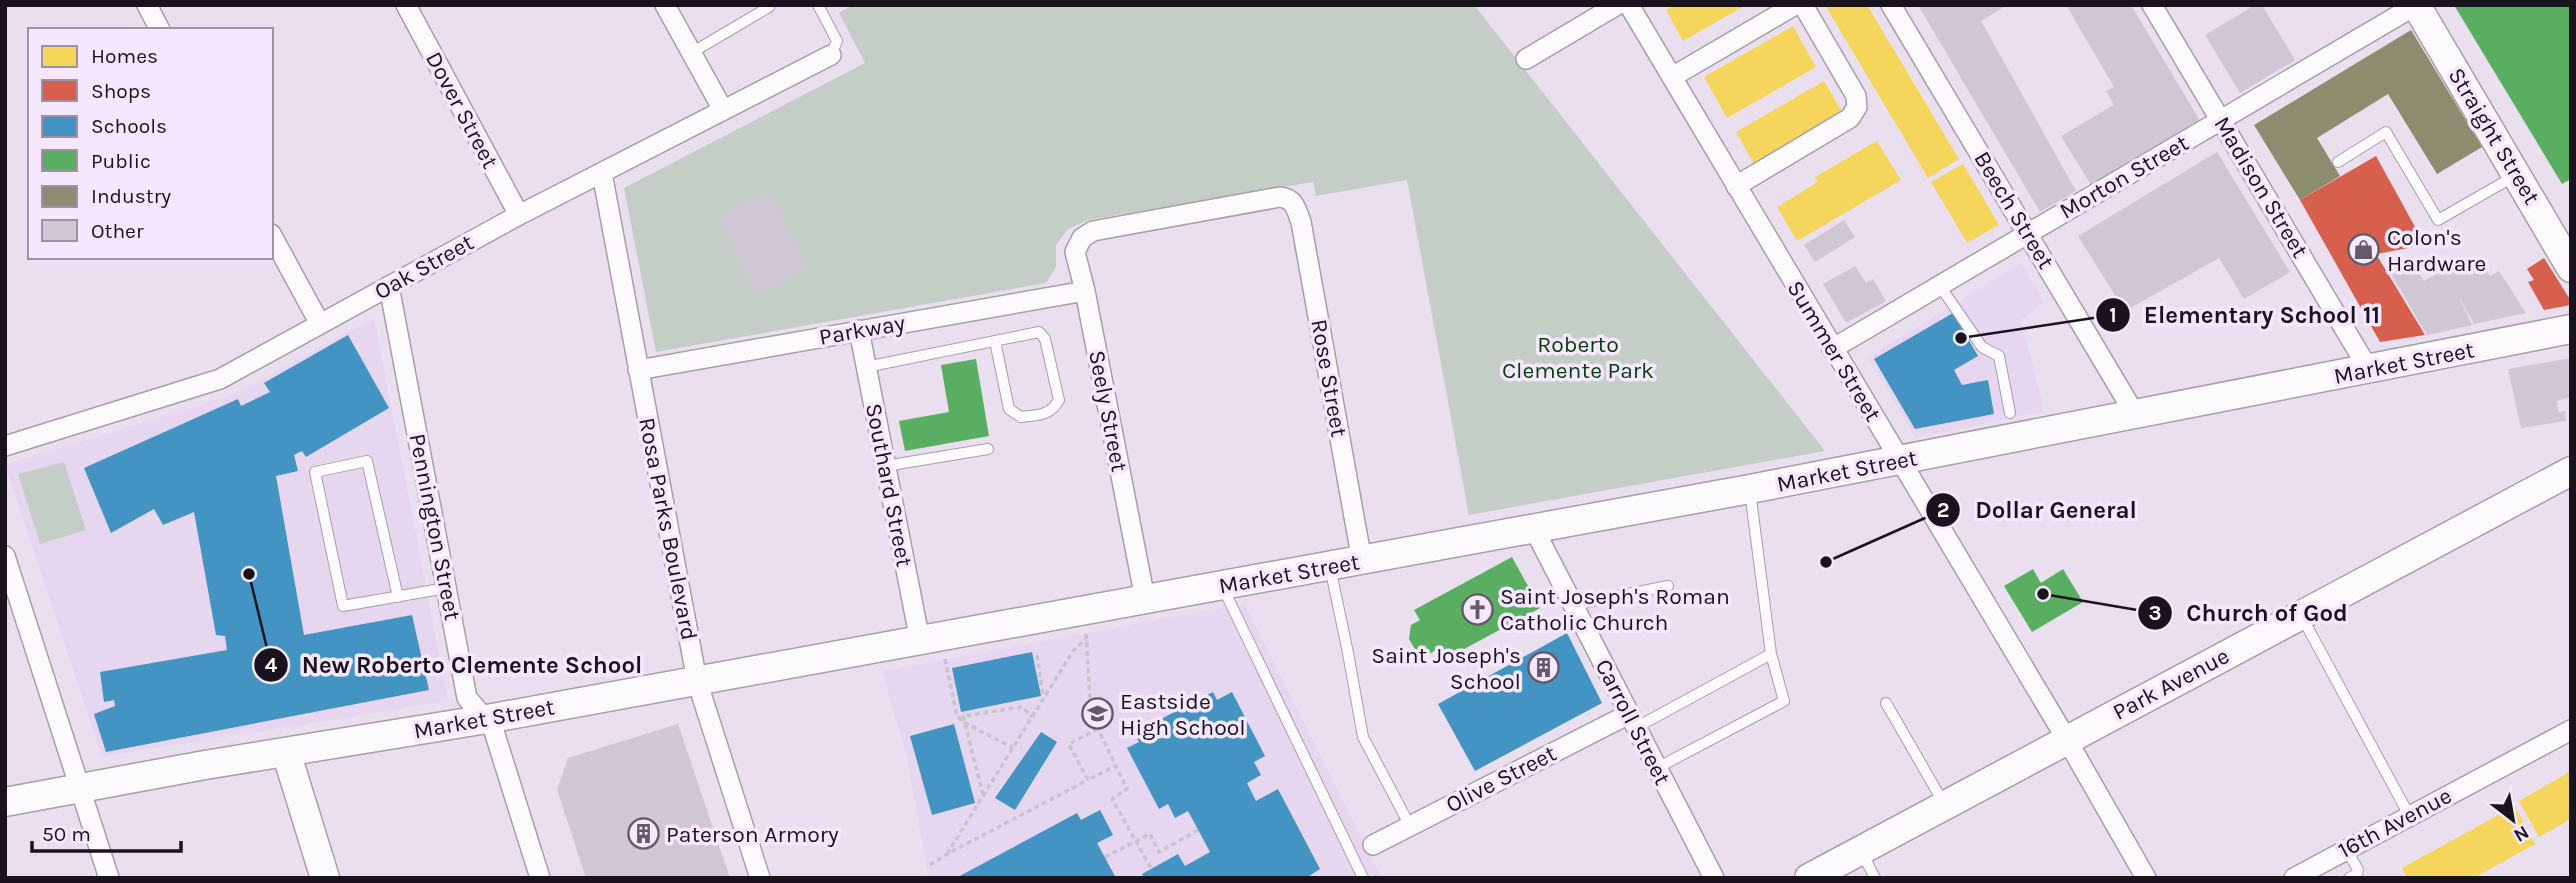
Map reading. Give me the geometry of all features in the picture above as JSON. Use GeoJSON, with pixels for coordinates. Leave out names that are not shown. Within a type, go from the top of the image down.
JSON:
{"type":"FeatureCollection","features":[{"type":"Feature","properties":{"kind":"main road","name":"Straight Street"},"geometry":{"type":"LineString","coordinates":[[2416,5],[2517,175],[2567,251]]}},
{"type":"Feature","properties":{"kind":"main road","name":"Market Street"},"geometry":{"type":"LineString","coordinates":[[5,803],[487,719],[1899,462],[2571,328]]}},
{"type":"Feature","properties":{"kind":"main road","name":"Park Avenue"},"geometry":{"type":"LineString","coordinates":[[1809,878],[2571,471]]}},
{"type":"Feature","properties":{"kind":"main road"},"geometry":{"type":"LineString","coordinates":[[286,752],[325,878]]}},
{"type":"Feature","properties":{"kind":"street"},"geometry":{"type":"LineString","coordinates":[[147,5],[159,28]]}},
{"type":"Feature","properties":{"kind":"street","name":"Dover Street"},"geometry":{"type":"LineString","coordinates":[[406,5],[519,215]]}},
{"type":"Feature","properties":{"kind":"street"},"geometry":{"type":"LineString","coordinates":[[665,5],[723,110]]}},
{"type":"Feature","properties":{"kind":"street"},"geometry":{"type":"LineString","coordinates":[[1526,59],[1617,5]]}},
{"type":"Feature","properties":{"kind":"street","name":"Summer Street"},"geometry":{"type":"LineString","coordinates":[[1629,5],[2067,740],[2146,878]]}},
{"type":"Feature","properties":{"kind":"street"},"geometry":{"type":"LineString","coordinates":[[1672,78],[1795,5]]}},
{"type":"Feature","properties":{"kind":"street"},"geometry":{"type":"LineString","coordinates":[[1736,186],[1850,118],[1857,107],[1856,96],[1803,5]]}},
{"type":"Feature","properties":{"kind":"street","name":"Beech Street"},"geometry":{"type":"LineString","coordinates":[[1891,5],[2136,416]]}},
{"type":"Feature","properties":{"kind":"street","name":"Madison Street"},"geometry":{"type":"LineString","coordinates":[[2152,5],[2369,370]]}},
{"type":"Feature","properties":{"kind":"street","name":"Morton Street"},"geometry":{"type":"LineString","coordinates":[[1832,349],[2416,5]]}},
{"type":"Feature","properties":{"kind":"street","name":"Oak Street"},"geometry":{"type":"LineString","coordinates":[[5,446],[220,379],[519,215],[831,55]]}},
{"type":"Feature","properties":{"kind":"street","name":"Rosa Parks Boulevard"},"geometry":{"type":"LineString","coordinates":[[602,173],[697,681],[760,878]]}},
{"type":"Feature","properties":{"kind":"street","name":"Rose Street"},"geometry":{"type":"LineString","coordinates":[[1093,231],[1280,197],[1293,202],[1301,222],[1362,561]]}},
{"type":"Feature","properties":{"kind":"street","name":"Seely Street"},"geometry":{"type":"LineString","coordinates":[[1093,231],[1082,238],[1075,252],[1145,599]]}},
{"type":"Feature","properties":{"kind":"street"},"geometry":{"type":"LineString","coordinates":[[273,238],[320,324]]}},
{"type":"Feature","properties":{"kind":"street","name":"Pennington Street"},"geometry":{"type":"LineString","coordinates":[[389,286],[467,698],[493,728],[540,878]]}},
{"type":"Feature","properties":{"kind":"street","name":"Parkway"},"geometry":{"type":"LineString","coordinates":[[638,370],[1085,291]]}},
{"type":"Feature","properties":{"kind":"street","name":"Southard Street"},"geometry":{"type":"LineString","coordinates":[[859,330],[920,641]]}},
{"type":"Feature","properties":{"kind":"street","name":"Carroll Street"},"geometry":{"type":"LineString","coordinates":[[1534,529],[1714,878]]}},
{"type":"Feature","properties":{"kind":"street"},"geometry":{"type":"LineString","coordinates":[[5,556],[109,878]]}},
{"type":"Feature","properties":{"kind":"street","name":"Olive Street"},"geometry":{"type":"LineString","coordinates":[[1373,845],[1633,720]]}},
{"type":"Feature","properties":{"kind":"street","name":"16th Avenue"},"geometry":{"type":"LineString","coordinates":[[2294,878],[2571,730]]}},
{"type":"Feature","properties":{"kind":"lane"},"geometry":{"type":"LineString","coordinates":[[818,5],[837,41],[831,55]]}},
{"type":"Feature","properties":{"kind":"lane"},"geometry":{"type":"LineString","coordinates":[[691,53],[769,7]]}},
{"type":"Feature","properties":{"kind":"lane"},"geometry":{"type":"LineString","coordinates":[[2338,162],[2386,132],[2438,220],[2517,175]]}},
{"type":"Feature","properties":{"kind":"lane"},"geometry":{"type":"LineString","coordinates":[[1940,286],[1982,347],[1999,356],[2010,413]]}},
{"type":"Feature","properties":{"kind":"lane"},"geometry":{"type":"LineString","coordinates":[[866,367],[1039,332],[1045,339],[1059,400],[1054,409],[1045,414],[1021,417],[1009,409],[995,341]]}},
{"type":"Feature","properties":{"kind":"lane"},"geometry":{"type":"LineString","coordinates":[[885,466],[988,449]]}},
{"type":"Feature","properties":{"kind":"lane"},"geometry":{"type":"LineString","coordinates":[[398,597],[368,461],[315,472],[343,606],[398,597],[446,588]]}},
{"type":"Feature","properties":{"kind":"lane"},"geometry":{"type":"LineString","coordinates":[[1657,768],[1784,701],[1771,654],[1750,489]]}},
{"type":"Feature","properties":{"kind":"lane"},"geometry":{"type":"LineString","coordinates":[[1329,566],[1363,737],[1410,826]]}},
{"type":"Feature","properties":{"kind":"lane"},"geometry":{"type":"LineString","coordinates":[[1222,586],[1363,878]]}},
{"type":"Feature","properties":{"kind":"lane"},"geometry":{"type":"LineString","coordinates":[[1573,605],[1668,586]]}},
{"type":"Feature","properties":{"kind":"lane"},"geometry":{"type":"LineString","coordinates":[[2301,615],[2409,815]]}},
{"type":"Feature","properties":{"kind":"lane"},"geometry":{"type":"LineString","coordinates":[[1633,720],[1771,654]]}},
{"type":"Feature","properties":{"kind":"lane"},"geometry":{"type":"LineString","coordinates":[[1886,703],[1945,805]]}},
{"type":"Feature","properties":{"kind":"lane"},"geometry":{"type":"LineString","coordinates":[[2347,850],[2358,870],[2357,874],[2349,878]]}},
{"type":"Feature","properties":{"kind":"lane"},"geometry":{"type":"LineString","coordinates":[[1861,851],[1875,878]]}},
{"type":"Feature","properties":{"kind":"path"},"geometry":{"type":"LineString","coordinates":[[1086,634],[1091,714],[1127,789],[1112,799],[1151,868]]}},
{"type":"Feature","properties":{"kind":"path"},"geometry":{"type":"LineString","coordinates":[[947,854],[1073,651],[1086,639]]}},
{"type":"Feature","properties":{"kind":"path"},"geometry":{"type":"LineString","coordinates":[[1037,655],[1043,699]]}},
{"type":"Feature","properties":{"kind":"path"},"geometry":{"type":"LineString","coordinates":[[945,659],[957,716],[965,723],[1013,748]]}},
{"type":"Feature","properties":{"kind":"path"},"geometry":{"type":"LineString","coordinates":[[984,796],[963,716],[1022,706],[1032,717]]}},
{"type":"Feature","properties":{"kind":"path"},"geometry":{"type":"LineString","coordinates":[[1088,780],[1069,744],[1098,729]]}},
{"type":"Feature","properties":{"kind":"path"},"geometry":{"type":"LineString","coordinates":[[930,865],[1116,766]]}},
{"type":"Feature","properties":{"kind":"path"},"geometry":{"type":"LineString","coordinates":[[1105,857],[1150,834],[1159,852],[1198,830]]}},
{"type":"Feature","properties":{"kind":"shaded area"},"geometry":{"type":"Polygon","coordinates":[[[2021,263],[2044,302],[2021,320],[2044,411],[1915,438],[1868,357],[2021,263]]]}},
{"type":"Feature","properties":{"kind":"shaded area"},"geometry":{"type":"Polygon","coordinates":[[[374,318],[448,701],[102,757],[5,465],[232,395],[374,318]]]}},
{"type":"Feature","properties":{"kind":"shaded area","name":"Eastside High School"},"geometry":{"type":"Polygon","coordinates":[[[1245,604],[1382,878],[918,878],[928,875],[907,757],[882,671],[1245,604]]]}},
{"type":"Feature","properties":{"kind":"green space","name":"Roberto Clemente Park"},"geometry":{"type":"Polygon","coordinates":[[[853,5],[1474,5],[1825,451],[1469,515],[1407,180],[1316,196],[1313,182],[1088,220],[1068,229],[1056,245],[1056,267],[1046,283],[656,352],[624,188],[865,63],[839,13],[853,5]]]}},
{"type":"Feature","properties":{"kind":"green space"},"geometry":{"type":"Polygon","coordinates":[[[64,462],[86,530],[40,544],[18,474],[64,462]]]}},
{"type":"Feature","properties":{"kind":"building: Homes"},"geometry":{"type":"Polygon","coordinates":[[[1674,5],[1746,5],[1683,41],[1666,10],[1674,5]]]}},
{"type":"Feature","properties":{"kind":"building: Homes"},"geometry":{"type":"Polygon","coordinates":[[[1825,5],[1867,5],[1959,159],[1928,178],[1825,5]]]}},
{"type":"Feature","properties":{"kind":"building: Homes"},"geometry":{"type":"Polygon","coordinates":[[[1793,26],[1816,67],[1727,118],[1704,77],[1793,26]]]}},
{"type":"Feature","properties":{"kind":"building: Homes"},"geometry":{"type":"Polygon","coordinates":[[[1824,81],[1842,112],[1754,164],[1736,132],[1824,81]]]}},
{"type":"Feature","properties":{"kind":"building: Homes"},"geometry":{"type":"Polygon","coordinates":[[[1877,141],[1901,180],[1797,241],[1777,207],[1818,182],[1815,177],[1877,141]]]}},
{"type":"Feature","properties":{"kind":"building: Homes"},"geometry":{"type":"Polygon","coordinates":[[[1963,164],[1999,225],[1967,243],[1931,182],[1963,164]]]}},
{"type":"Feature","properties":{"kind":"building: Homes"},"geometry":{"type":"Polygon","coordinates":[[[2571,771],[2571,819],[2539,837],[2519,801],[2571,771]]]}},
{"type":"Feature","properties":{"kind":"building: Homes"},"geometry":{"type":"Polygon","coordinates":[[[2515,806],[2535,844],[2474,878],[2407,878],[2402,868],[2515,806]]]}},
{"type":"Feature","properties":{"kind":"building: Shops","name":"Colon's Hardware"},"geometry":{"type":"Polygon","coordinates":[[[2376,156],[2425,245],[2376,254],[2425,335],[2380,342],[2300,200],[2376,156]]]}},
{"type":"Feature","properties":{"kind":"building: Shops"},"geometry":{"type":"Polygon","coordinates":[[[2544,258],[2571,305],[2544,310],[2528,282],[2534,280],[2527,269],[2544,258]]]}},
{"type":"Feature","properties":{"kind":"building: Schools"},"geometry":{"type":"Polygon","coordinates":[[[1953,313],[1978,356],[1954,370],[1962,385],[1988,380],[1994,414],[1915,429],[1874,359],[1953,313]]]}},
{"type":"Feature","properties":{"kind":"building: Schools"},"geometry":{"type":"Polygon","coordinates":[[[348,335],[389,408],[306,457],[302,451],[294,455],[298,471],[276,476],[304,635],[412,615],[429,690],[106,752],[94,714],[115,706],[114,700],[104,702],[100,672],[227,650],[225,636],[216,635],[194,512],[163,525],[154,509],[111,533],[84,468],[238,399],[241,406],[270,392],[264,383],[348,335]]]}},
{"type":"Feature","properties":{"kind":"building: Schools","name":"Saint Joseph's School"},"geometry":{"type":"Polygon","coordinates":[[[1567,633],[1602,703],[1475,771],[1438,704],[1567,633]]]}},
{"type":"Feature","properties":{"kind":"building: Schools"},"geometry":{"type":"Polygon","coordinates":[[[1032,652],[1041,696],[961,712],[952,668],[1032,652]]]}},
{"type":"Feature","properties":{"kind":"building: Schools"},"geometry":{"type":"Polygon","coordinates":[[[1213,692],[1217,700],[1232,692],[1265,756],[1254,762],[1261,775],[1247,783],[1256,801],[1278,789],[1320,869],[1306,878],[1144,878],[1142,874],[1178,854],[1185,866],[1210,852],[1188,811],[1175,818],[1168,804],[1159,809],[1127,748],[1139,742],[1134,733],[1213,692]]]}},
{"type":"Feature","properties":{"kind":"building: Schools"},"geometry":{"type":"Polygon","coordinates":[[[954,724],[975,803],[932,815],[910,736],[954,724]]]}},
{"type":"Feature","properties":{"kind":"building: Schools"},"geometry":{"type":"Polygon","coordinates":[[[1041,732],[1057,742],[1015,810],[995,798],[1041,732]]]}},
{"type":"Feature","properties":{"kind":"building: Schools"},"geometry":{"type":"Polygon","coordinates":[[[1100,810],[1113,835],[1097,843],[1116,878],[956,878],[1077,813],[1081,820],[1100,810]]]}},
{"type":"Feature","properties":{"kind":"building: Public"},"geometry":{"type":"Polygon","coordinates":[[[2454,5],[2571,5],[2571,179],[2562,184],[2454,5]]]}},
{"type":"Feature","properties":{"kind":"building: Public"},"geometry":{"type":"Polygon","coordinates":[[[976,359],[989,436],[905,451],[899,421],[949,412],[941,365],[976,359]]]}},
{"type":"Feature","properties":{"kind":"building: Public","name":"Saint Joseph's Roman Catholic Church"},"geometry":{"type":"Polygon","coordinates":[[[1512,557],[1540,608],[1444,660],[1438,649],[1427,655],[1416,651],[1409,639],[1411,625],[1420,620],[1414,610],[1512,557]]]}},
{"type":"Feature","properties":{"kind":"building: Public"},"geometry":{"type":"Polygon","coordinates":[[[2033,569],[2041,583],[2063,569],[2083,602],[2032,632],[2004,586],[2033,569]]]}},
{"type":"Feature","properties":{"kind":"building: Industry"},"geometry":{"type":"Polygon","coordinates":[[[2411,30],[2482,147],[2437,174],[2388,94],[2317,138],[2340,176],[2300,200],[2254,125],[2411,30]]]}},
{"type":"Feature","properties":{"kind":"building: Other"},"geometry":{"type":"Polygon","coordinates":[[[1918,5],[2007,5],[1981,21],[2076,191],[2040,212],[1918,5]]]}},
{"type":"Feature","properties":{"kind":"building: Other"},"geometry":{"type":"Polygon","coordinates":[[[2066,5],[2131,5],[2200,121],[2091,185],[2061,136],[2114,105],[2106,91],[2114,87],[2066,5]]]}},
{"type":"Feature","properties":{"kind":"building: Other"},"geometry":{"type":"Polygon","coordinates":[[[2255,5],[2262,5],[2295,60],[2240,93],[2205,35],[2255,5]]]}},
{"type":"Feature","properties":{"kind":"building: Other"},"geometry":{"type":"Polygon","coordinates":[[[2217,152],[2290,272],[2244,299],[2219,258],[2125,311],[2078,236],[2217,152]]]}},
{"type":"Feature","properties":{"kind":"building: Other"},"geometry":{"type":"Polygon","coordinates":[[[769,191],[807,269],[756,294],[718,216],[769,191]]]}},
{"type":"Feature","properties":{"kind":"building: Other"},"geometry":{"type":"Polygon","coordinates":[[[1844,220],[1855,237],[1815,262],[1804,245],[1844,220]]]}},
{"type":"Feature","properties":{"kind":"building: Other"},"geometry":{"type":"Polygon","coordinates":[[[2408,256],[2424,281],[2466,258],[2475,274],[2485,270],[2490,276],[2499,271],[2526,313],[2474,324],[2456,291],[2472,325],[2427,335],[2388,269],[2408,256]]]}},
{"type":"Feature","properties":{"kind":"building: Other"},"geometry":{"type":"Polygon","coordinates":[[[1855,266],[1866,283],[1873,279],[1886,301],[1846,323],[1823,284],[1855,266]]]}},
{"type":"Feature","properties":{"kind":"building: Other"},"geometry":{"type":"Polygon","coordinates":[[[2571,358],[2571,397],[2557,401],[2558,412],[2565,411],[2566,421],[2521,428],[2508,369],[2571,358]]]}},
{"type":"Feature","properties":{"kind":"building: Other","name":"Paterson Armory"},"geometry":{"type":"Polygon","coordinates":[[[678,724],[730,878],[586,878],[557,790],[568,758],[678,724]]]}},
{"type":"Feature","properties":{"kind":"place","name":"Colon's Hardware"},"geometry":{"type":"Point","coordinates":[2364,250]}},
{"type":"Feature","properties":{"kind":"place","name":"Elementary School 11"},"geometry":{"type":"Point","coordinates":[1961,338]}},
{"type":"Feature","properties":{"kind":"place","name":"Dollar General"},"geometry":{"type":"Point","coordinates":[1826,562]}},
{"type":"Feature","properties":{"kind":"place","name":"New Roberto Clemente School"},"geometry":{"type":"Point","coordinates":[249,574]}},
{"type":"Feature","properties":{"kind":"place","name":"Church of God"},"geometry":{"type":"Point","coordinates":[2043,594]}},
{"type":"Feature","properties":{"kind":"place","name":"Saint Joseph's Roman Catholic Church"},"geometry":{"type":"Point","coordinates":[1477,609]}},
{"type":"Feature","properties":{"kind":"place","name":"Saint Joseph's School"},"geometry":{"type":"Point","coordinates":[1544,668]}},
{"type":"Feature","properties":{"kind":"place","name":"Eastside High School"},"geometry":{"type":"Point","coordinates":[1097,714]}},
{"type":"Feature","properties":{"kind":"place","name":"Paterson Armory"},"geometry":{"type":"Point","coordinates":[643,834]}}]}
